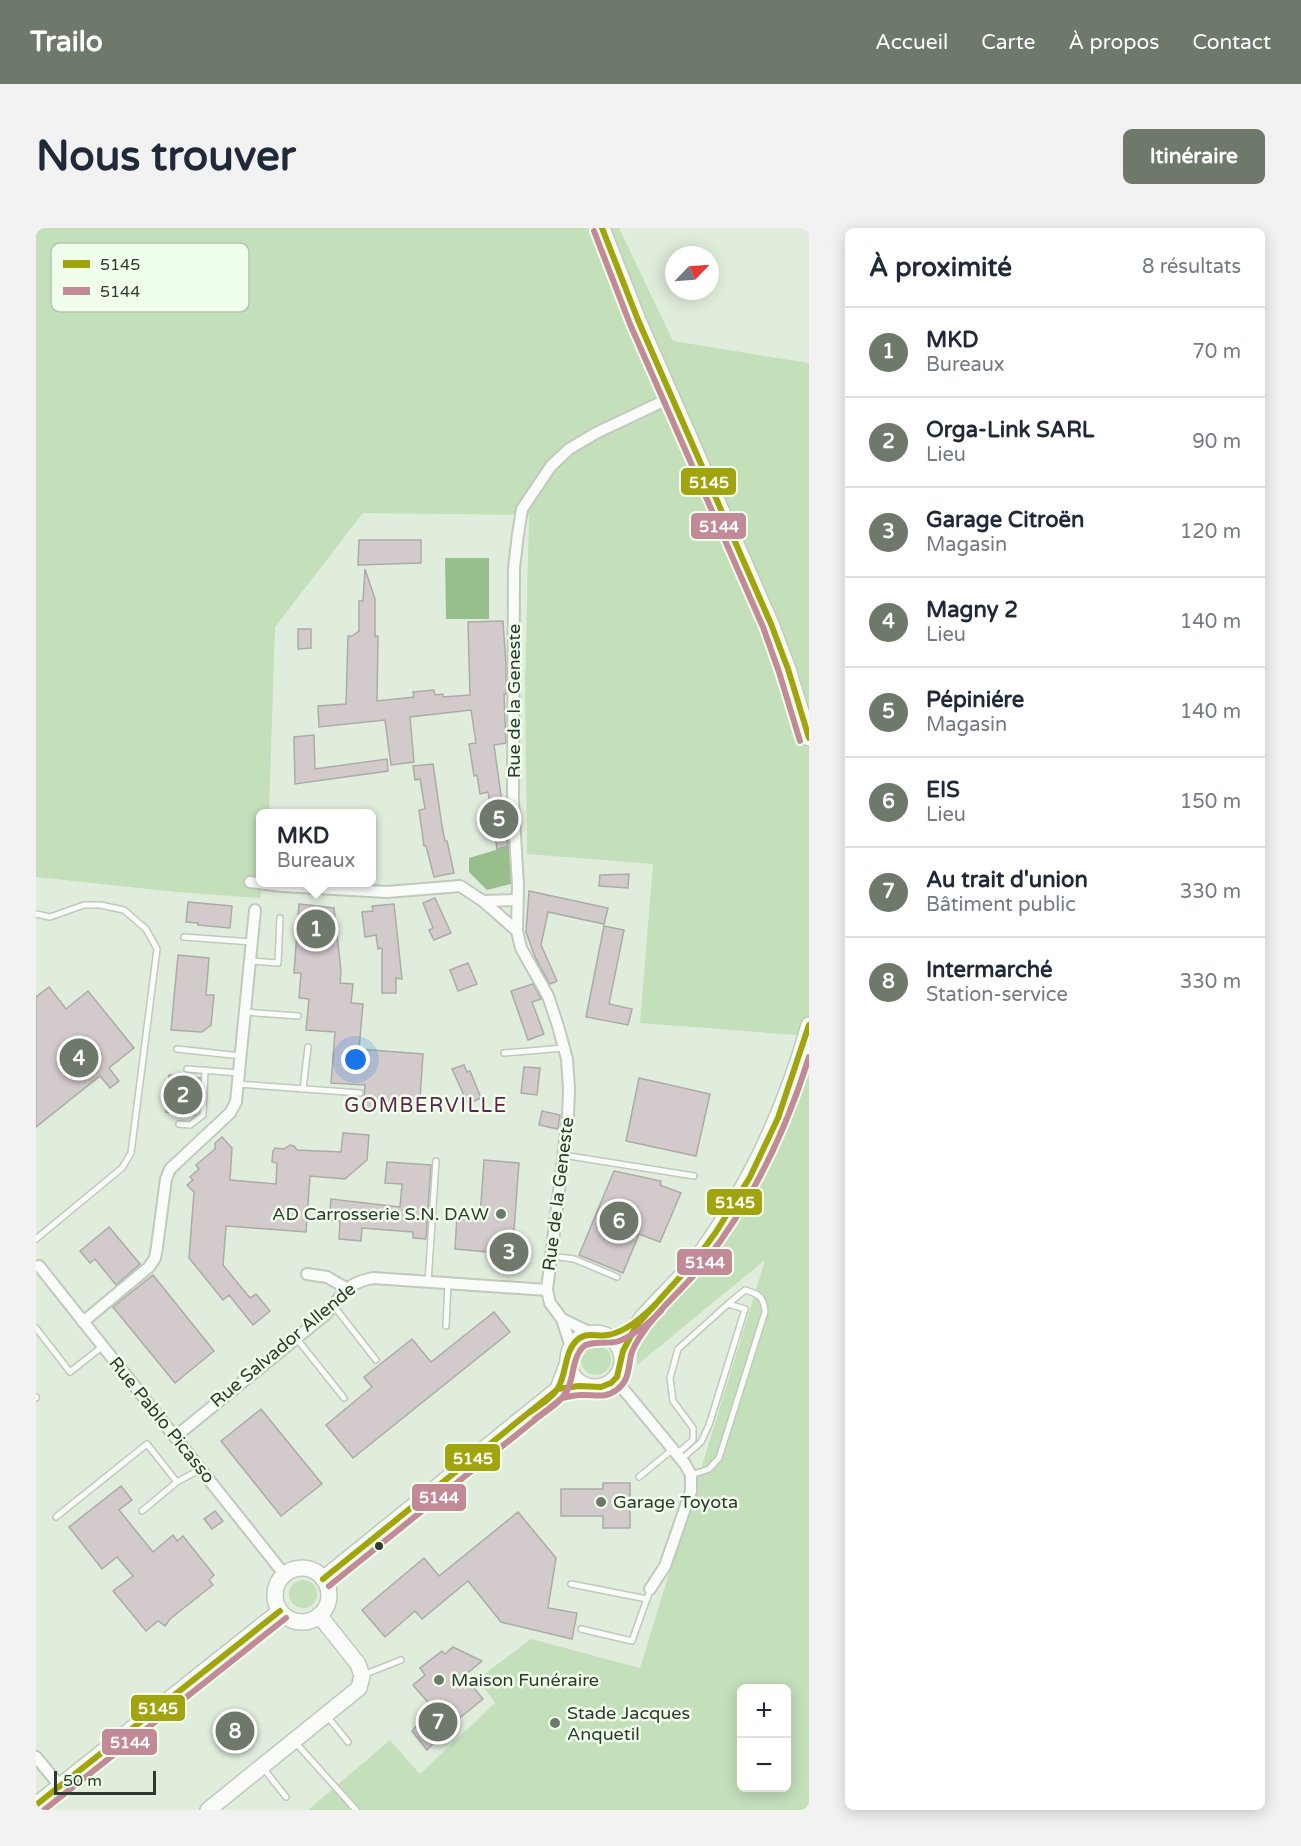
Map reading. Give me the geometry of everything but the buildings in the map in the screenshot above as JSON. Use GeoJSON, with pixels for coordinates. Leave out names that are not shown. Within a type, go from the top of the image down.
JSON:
{"type":"FeatureCollection","features":[{"type":"Feature","properties":{"kind":"main road"},"geometry":{"type":"LineString","coordinates":[[602,228],[616,267],[771,624],[788,669],[809,738]]}},
{"type":"Feature","properties":{"kind":"main road"},"geometry":{"type":"LineString","coordinates":[[622,1354],[641,1320],[698,1256],[732,1207],[770,1137],[805,1058],[809,1025]]}},
{"type":"Feature","properties":{"kind":"main road"},"geometry":{"type":"LineString","coordinates":[[323,1579],[558,1389],[576,1341],[641,1320]]}},
{"type":"Feature","properties":{"kind":"main road"},"geometry":{"type":"LineString","coordinates":[[558,1389],[584,1386],[598,1388],[610,1384],[615,1379],[623,1363],[619,1346],[598,1334]]}},
{"type":"Feature","properties":{"kind":"main road"},"geometry":{"type":"LineString","coordinates":[[570,1355],[573,1376],[584,1386]]}},
{"type":"Feature","properties":{"kind":"main road"},"geometry":{"type":"LineString","coordinates":[[305,1568],[323,1579],[328,1598],[320,1615],[299,1622],[285,1616],[280,1611],[276,1588],[284,1574],[291,1570],[305,1568]]}},
{"type":"Feature","properties":{"kind":"main road"},"geometry":{"type":"LineString","coordinates":[[36,1805],[280,1611]]}},
{"type":"Feature","properties":{"kind":"main road"},"geometry":{"type":"LineString","coordinates":[[208,1810],[359,1688],[362,1676],[358,1664],[320,1615]]}},
{"type":"Feature","properties":{"kind":"street","name":"Rue de la Geneste"},"geometry":{"type":"LineString","coordinates":[[547,1290],[568,1117],[569,1089],[564,1048],[548,996],[521,948],[516,931],[518,873],[513,801],[514,568],[522,509],[551,466],[569,449],[596,432],[672,397]]}},
{"type":"Feature","properties":{"kind":"street"},"geometry":{"type":"LineString","coordinates":[[250,882],[256,882]]}},
{"type":"Feature","properties":{"kind":"street"},"geometry":{"type":"LineString","coordinates":[[318,887],[387,892],[460,886],[483,901],[516,931]]}},
{"type":"Feature","properties":{"kind":"street"},"geometry":{"type":"LineString","coordinates":[[483,901],[518,900]]}},
{"type":"Feature","properties":{"kind":"street"},"geometry":{"type":"LineString","coordinates":[[83,1322],[149,1267],[155,1258],[165,1179],[170,1169],[230,1113],[236,1102],[255,910]]}},
{"type":"Feature","properties":{"kind":"street","name":"Rue Pablo Picasso"},"geometry":{"type":"LineString","coordinates":[[38,1265],[284,1574]]}},
{"type":"Feature","properties":{"kind":"street"},"geometry":{"type":"LineString","coordinates":[[307,1274],[327,1277],[346,1288]]}},
{"type":"Feature","properties":{"kind":"street","name":"Rue Salvador Allende"},"geometry":{"type":"LineString","coordinates":[[175,1437],[333,1305],[346,1288],[358,1281],[373,1278],[547,1290]]}},
{"type":"Feature","properties":{"kind":"street"},"geometry":{"type":"LineString","coordinates":[[547,1290],[550,1303],[562,1319],[570,1355]]}},
{"type":"Feature","properties":{"kind":"street"},"geometry":{"type":"LineString","coordinates":[[562,1319],[598,1334]]}},
{"type":"Feature","properties":{"kind":"street"},"geometry":{"type":"LineString","coordinates":[[615,1379],[677,1454],[691,1475],[691,1491],[665,1566],[649,1594]]}},
{"type":"Feature","properties":{"kind":"street"},"geometry":{"type":"LineString","coordinates":[[36,1756],[60,1786]]}},
{"type":"Feature","properties":{"kind":"lane"},"geometry":{"type":"LineString","coordinates":[[36,914],[50,917],[84,905],[100,905],[124,910],[146,929],[157,949],[130,1153],[122,1168],[36,1239]]}},
{"type":"Feature","properties":{"kind":"lane"},"geometry":{"type":"LineString","coordinates":[[250,961],[278,963],[280,918]]}},
{"type":"Feature","properties":{"kind":"lane"},"geometry":{"type":"LineString","coordinates":[[184,937],[252,942]]}},
{"type":"Feature","properties":{"kind":"lane"},"geometry":{"type":"LineString","coordinates":[[245,1012],[298,1016]]}},
{"type":"Feature","properties":{"kind":"lane"},"geometry":{"type":"LineString","coordinates":[[303,1089],[308,1047]]}},
{"type":"Feature","properties":{"kind":"lane"},"geometry":{"type":"LineString","coordinates":[[504,1053],[564,1048]]}},
{"type":"Feature","properties":{"kind":"lane"},"geometry":{"type":"LineString","coordinates":[[177,1049],[241,1056]]}},
{"type":"Feature","properties":{"kind":"lane"},"geometry":{"type":"LineString","coordinates":[[187,1069],[239,1072]]}},
{"type":"Feature","properties":{"kind":"lane"},"geometry":{"type":"LineString","coordinates":[[179,1124],[190,1125],[203,1115],[205,1070]]}},
{"type":"Feature","properties":{"kind":"lane"},"geometry":{"type":"LineString","coordinates":[[238,1084],[360,1093]]}},
{"type":"Feature","properties":{"kind":"lane"},"geometry":{"type":"LineString","coordinates":[[563,1155],[694,1176]]}},
{"type":"Feature","properties":{"kind":"lane"},"geometry":{"type":"LineString","coordinates":[[428,1282],[436,1161]]}},
{"type":"Feature","properties":{"kind":"lane"},"geometry":{"type":"LineString","coordinates":[[551,1256],[574,1259],[617,1277]]}},
{"type":"Feature","properties":{"kind":"lane"},"geometry":{"type":"LineString","coordinates":[[446,1326],[448,1283]]}},
{"type":"Feature","properties":{"kind":"lane"},"geometry":{"type":"LineString","coordinates":[[677,1454],[693,1440],[693,1428],[673,1401],[670,1378],[678,1349],[745,1290],[758,1294],[763,1298],[765,1312],[719,1458],[709,1469],[691,1475]]}},
{"type":"Feature","properties":{"kind":"lane"},"geometry":{"type":"LineString","coordinates":[[639,1477],[701,1442],[709,1425],[745,1309],[728,1304]]}},
{"type":"Feature","properties":{"kind":"lane"},"geometry":{"type":"LineString","coordinates":[[333,1305],[376,1360]]}},
{"type":"Feature","properties":{"kind":"lane"},"geometry":{"type":"LineString","coordinates":[[36,1328],[70,1372],[103,1346]]}},
{"type":"Feature","properties":{"kind":"lane"},"geometry":{"type":"LineString","coordinates":[[296,1337],[344,1398]]}},
{"type":"Feature","properties":{"kind":"lane"},"geometry":{"type":"LineString","coordinates":[[56,1517],[147,1444],[177,1482]]}},
{"type":"Feature","properties":{"kind":"lane"},"geometry":{"type":"LineString","coordinates":[[142,1511],[177,1482],[201,1469]]}},
{"type":"Feature","properties":{"kind":"lane"},"geometry":{"type":"LineString","coordinates":[[571,1584],[649,1594],[632,1641],[581,1629]]}},
{"type":"Feature","properties":{"kind":"lane"},"geometry":{"type":"LineString","coordinates":[[362,1676],[401,1660]]}},
{"type":"Feature","properties":{"kind":"lane"},"geometry":{"type":"LineString","coordinates":[[326,1714],[348,1742]]}},
{"type":"Feature","properties":{"kind":"lane"},"geometry":{"type":"LineString","coordinates":[[294,1741],[356,1810]]}},
{"type":"Feature","properties":{"kind":"lane"},"geometry":{"type":"LineString","coordinates":[[262,1766],[286,1797]]}},
{"type":"Feature","properties":{"kind":"shaded area"},"geometry":{"type":"Polygon","coordinates":[[[36,228],[619,228],[673,341],[809,363],[809,1036],[640,1023],[653,864],[527,854],[525,686],[529,515],[363,513],[275,627],[269,809],[256,809],[256,887],[262,887],[260,898],[176,892],[36,877],[36,228]]]}},
{"type":"Feature","properties":{"kind":"shaded area"},"geometry":{"type":"Polygon","coordinates":[[[445,558],[489,558],[489,619],[446,619],[445,558]]]}},
{"type":"Feature","properties":{"kind":"shaded area"},"geometry":{"type":"Polygon","coordinates":[[[509,846],[511,884],[487,890],[469,872],[469,858],[509,846]]]}},
{"type":"Feature","properties":{"kind":"shaded area"},"geometry":{"type":"Polygon","coordinates":[[[809,1057],[809,1810],[308,1810],[390,1740],[420,1774],[495,1703],[478,1679],[531,1639],[640,1668],[765,1260],[637,1365],[637,1346],[645,1325],[716,1244],[756,1181],[792,1104],[809,1057]]]}},
{"type":"Feature","properties":{"kind":"shaded area"},"geometry":{"type":"Polygon","coordinates":[[[596,1345],[607,1349],[611,1360],[607,1371],[596,1375],[585,1371],[581,1360],[585,1349],[596,1345]]]}},
{"type":"Feature","properties":{"kind":"shaded area"},"geometry":{"type":"Polygon","coordinates":[[[303,1580],[313,1584],[317,1594],[313,1604],[303,1608],[293,1604],[289,1594],[293,1584],[303,1580]]]}},
{"type":"Feature","properties":{"kind":"transit line","name":"5145"},"geometry":{"type":"LineString","coordinates":[[602,228],[638,320],[771,624],[788,669],[809,738]]}},
{"type":"Feature","properties":{"kind":"transit line","name":"5144"},"geometry":{"type":"LineString","coordinates":[[594,231],[630,324],[763,627],[800,741]]}},
{"type":"Feature","properties":{"kind":"transit line","name":"5145"},"geometry":{"type":"LineString","coordinates":[[323,1579],[558,1389],[579,1386],[601,1387],[611,1383],[617,1377],[623,1351],[636,1326],[697,1258],[750,1177],[778,1118],[809,1025]]}},
{"type":"Feature","properties":{"kind":"transit line","name":"5144"},"geometry":{"type":"LineString","coordinates":[[329,1586],[562,1398],[578,1395],[607,1395],[623,1384],[632,1352],[640,1337],[658,1313],[704,1263],[752,1191],[790,1112],[809,1057]]}},
{"type":"Feature","properties":{"kind":"transit line","name":"5145"},"geometry":{"type":"LineString","coordinates":[[530,1412],[558,1388],[570,1350],[577,1340],[585,1336],[608,1335],[621,1331],[655,1305]]}},
{"type":"Feature","properties":{"kind":"transit line","name":"5144"},"geometry":{"type":"LineString","coordinates":[[535,1419],[557,1403],[567,1391],[575,1362],[583,1347],[590,1344],[615,1342],[625,1338],[642,1328],[661,1311]]}},
{"type":"Feature","properties":{"kind":"transit line","name":"5145"},"geometry":{"type":"LineString","coordinates":[[36,1805],[280,1611]]}},
{"type":"Feature","properties":{"kind":"transit line","name":"5144"},"geometry":{"type":"LineString","coordinates":[[44,1810],[286,1618]]}},
{"type":"Feature","properties":{"kind":"place","name":"Pépiniére"},"geometry":{"type":"Point","coordinates":[499,819]}},
{"type":"Feature","properties":{"kind":"place","name":"MKD"},"geometry":{"type":"Point","coordinates":[316,929]}},
{"type":"Feature","properties":{"kind":"place","name":"Magny 2"},"geometry":{"type":"Point","coordinates":[79,1058]}},
{"type":"Feature","properties":{"kind":"place","name":"Orga-Link SARL"},"geometry":{"type":"Point","coordinates":[183,1095]}},
{"type":"Feature","properties":{"kind":"place","name":"AD Carrosserie S.N. DAW"},"geometry":{"type":"Point","coordinates":[501,1214]}},
{"type":"Feature","properties":{"kind":"place","name":"EIS"},"geometry":{"type":"Point","coordinates":[619,1221]}},
{"type":"Feature","properties":{"kind":"place","name":"Garage Citroën"},"geometry":{"type":"Point","coordinates":[509,1252]}},
{"type":"Feature","properties":{"kind":"place","name":"Garage Toyota"},"geometry":{"type":"Point","coordinates":[601,1502]}},
{"type":"Feature","properties":{"kind":"place","name":"Maison Funéraire"},"geometry":{"type":"Point","coordinates":[439,1680]}},
{"type":"Feature","properties":{"kind":"place","name":"Au trait d'union"},"geometry":{"type":"Point","coordinates":[438,1722]}},
{"type":"Feature","properties":{"kind":"place","name":"Stade Jacques Anquetil"},"geometry":{"type":"Point","coordinates":[555,1723]}},
{"type":"Feature","properties":{"kind":"place","name":"Intermarché"},"geometry":{"type":"Point","coordinates":[235,1731]}},
{"type":"Feature","properties":{"kind":"district","name":"GOMBERVILLE"},"geometry":{"type":"Point","coordinates":[426,1105]}}]}
